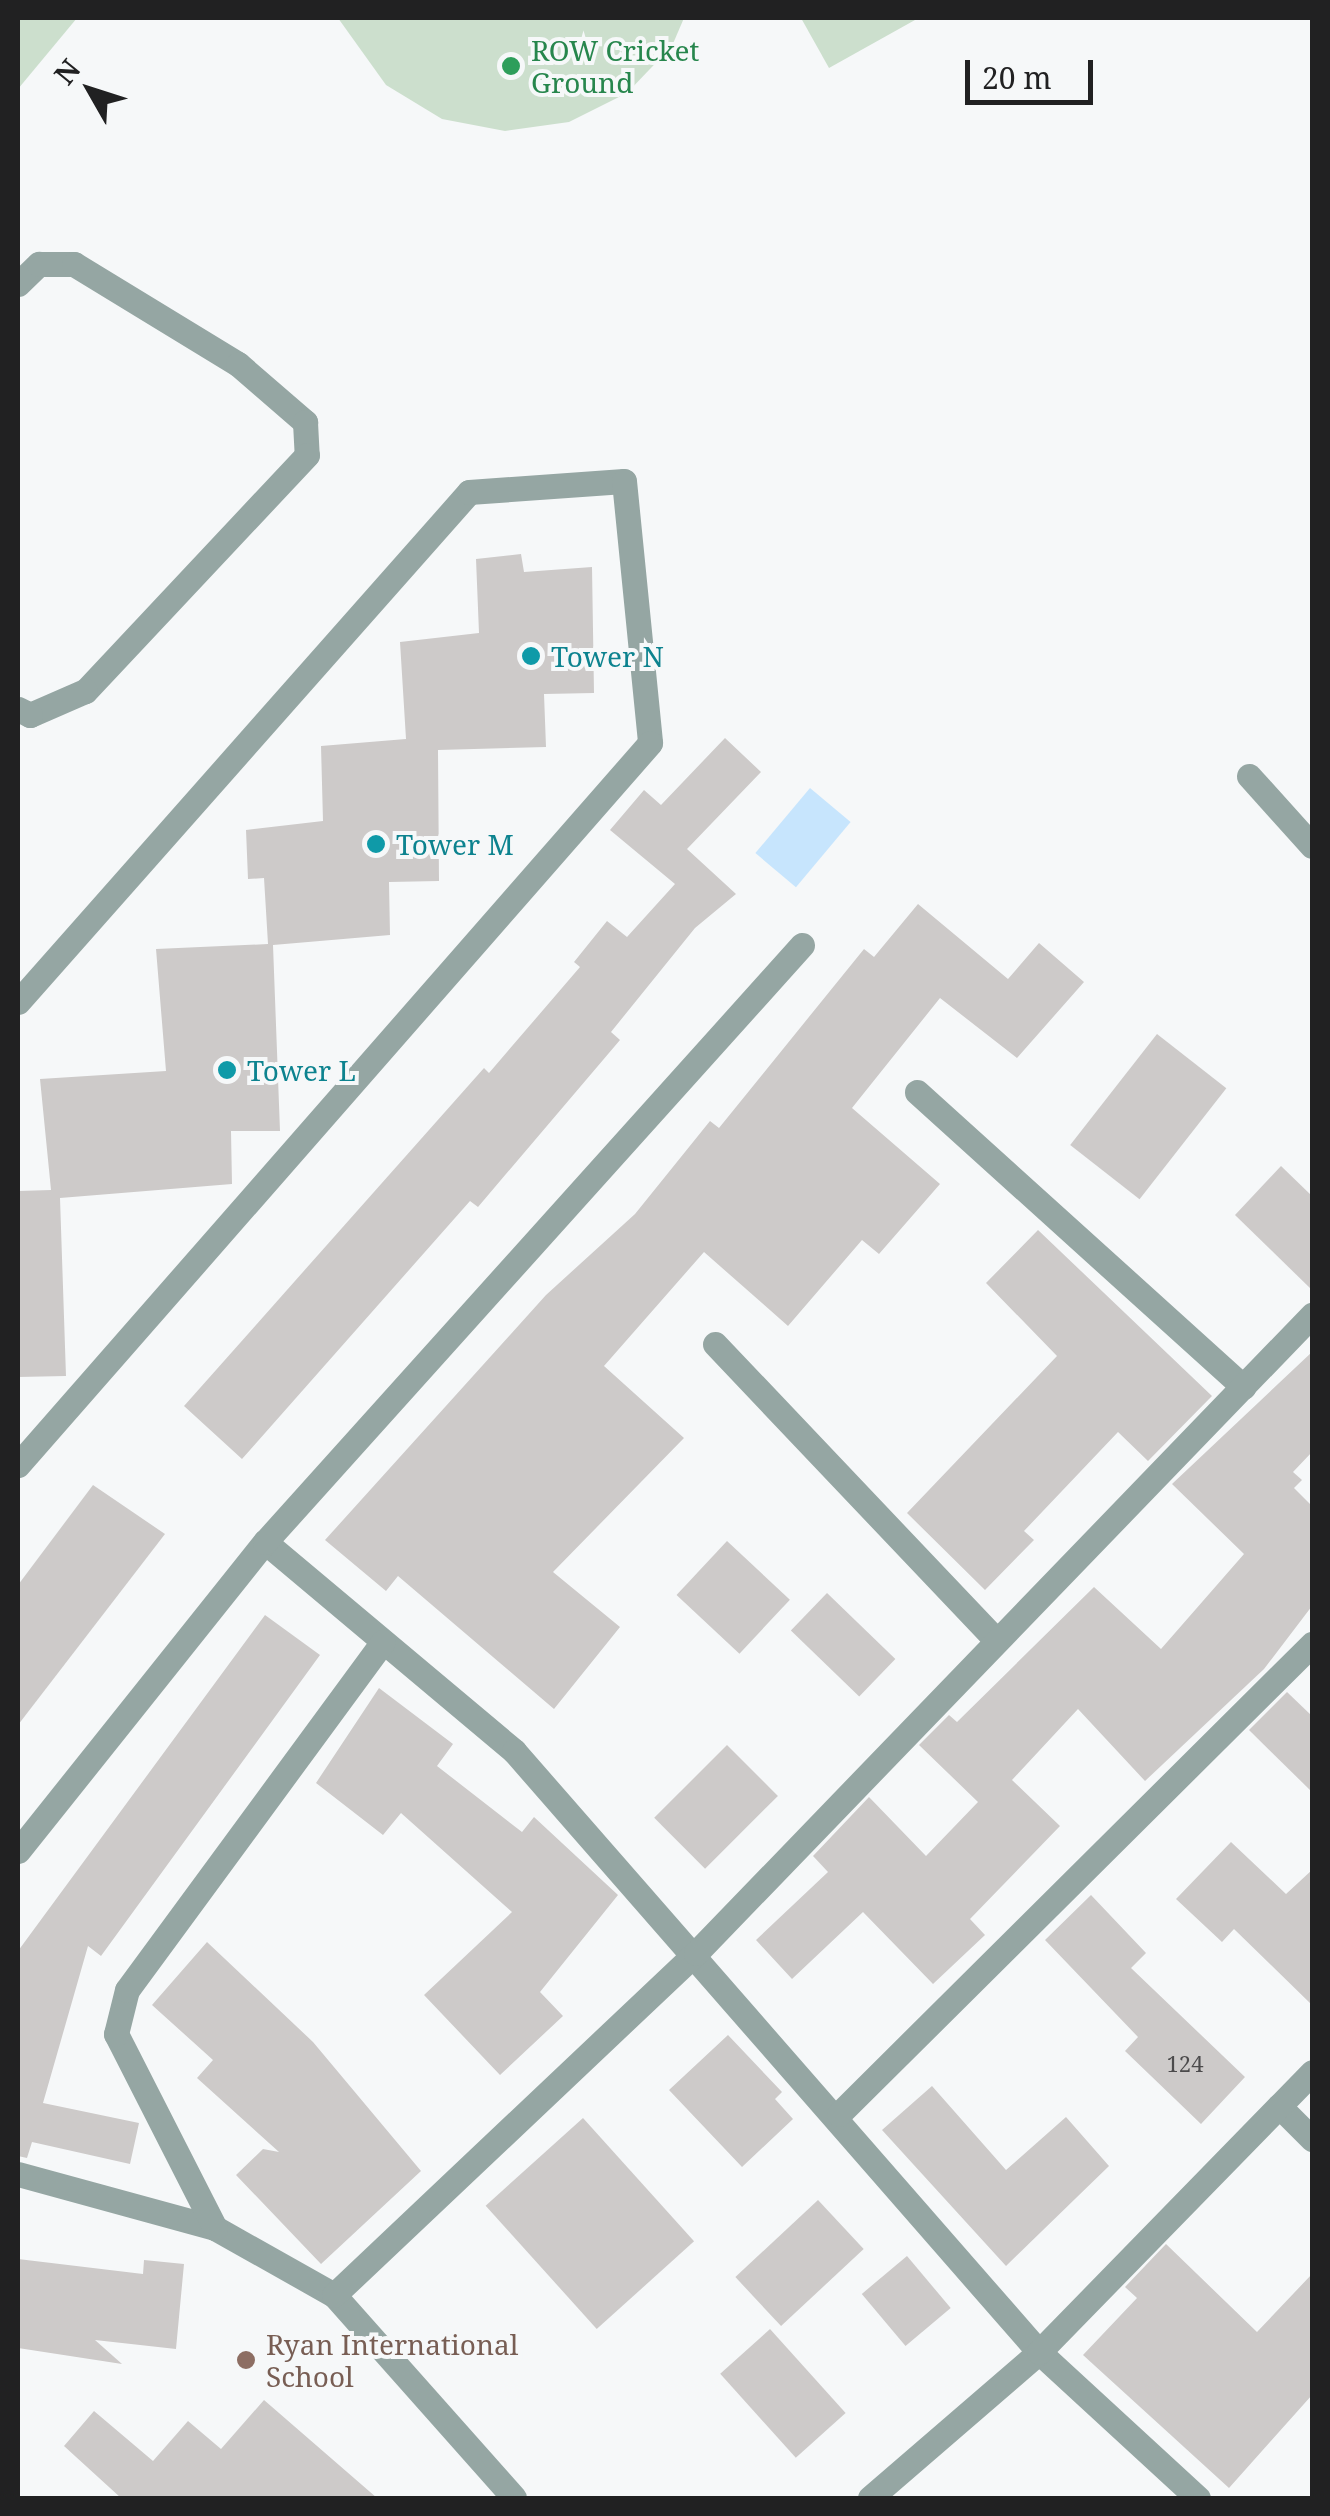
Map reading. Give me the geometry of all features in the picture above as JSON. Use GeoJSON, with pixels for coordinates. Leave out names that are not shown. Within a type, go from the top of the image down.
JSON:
{"type":"FeatureCollection","features":[{"type":"Feature","properties":{"kind":"street"},"geometry":{"type":"LineString","coordinates":[[18,284],[39,264],[74,264],[238,364],[305,422],[307,455],[85,691],[30,715],[18,710]]}},
{"type":"Feature","properties":{"kind":"street"},"geometry":{"type":"LineString","coordinates":[[18,1002],[469,492],[624,481],[650,743],[18,1465]]}},
{"type":"Feature","properties":{"kind":"street"},"geometry":{"type":"LineString","coordinates":[[1249,776],[1312,846]]}},
{"type":"Feature","properties":{"kind":"street"},"geometry":{"type":"LineString","coordinates":[[18,1851],[265,1542],[802,945]]}},
{"type":"Feature","properties":{"kind":"street"},"geometry":{"type":"LineString","coordinates":[[917,1092],[1243,1387]]}},
{"type":"Feature","properties":{"kind":"street"},"geometry":{"type":"LineString","coordinates":[[334,2295],[696,1953],[995,1639],[1312,1315]]}},
{"type":"Feature","properties":{"kind":"street"},"geometry":{"type":"LineString","coordinates":[[714,1344],[995,1639]]}},
{"type":"Feature","properties":{"kind":"street"},"geometry":{"type":"LineString","coordinates":[[265,1542],[514,1751],[839,2114],[1039,2352],[1198,2498]]}},
{"type":"Feature","properties":{"kind":"street"},"geometry":{"type":"LineString","coordinates":[[215,2228],[116,2034],[128,1990],[384,1642]]}},
{"type":"Feature","properties":{"kind":"street"},"geometry":{"type":"LineString","coordinates":[[839,2114],[1312,1644]]}},
{"type":"Feature","properties":{"kind":"street"},"geometry":{"type":"LineString","coordinates":[[870,2498],[1039,2352],[1312,2072]]}},
{"type":"Feature","properties":{"kind":"street"},"geometry":{"type":"LineString","coordinates":[[1279,2106],[1312,2139]]}},
{"type":"Feature","properties":{"kind":"street"},"geometry":{"type":"LineString","coordinates":[[18,2174],[215,2228],[334,2295],[514,2498]]}},
{"type":"Feature","properties":{"kind":"green space"},"geometry":{"type":"Polygon","coordinates":[[[18,18],[77,18],[18,89],[18,18]]]}},
{"type":"Feature","properties":{"kind":"green space","name":"ROW Cricket Ground"},"geometry":{"type":"Polygon","coordinates":[[[338,18],[684,18],[672,46],[627,93],[569,122],[505,131],[442,119],[386,85],[338,18]]]}},
{"type":"Feature","properties":{"kind":"green space"},"geometry":{"type":"Polygon","coordinates":[[[801,18],[914,18],[915,20],[829,68],[801,18]]]}},
{"type":"Feature","properties":{"kind":"water"},"geometry":{"type":"Polygon","coordinates":[[[810,788],[851,822],[796,887],[755,853],[810,788]]]}},
{"type":"Feature","properties":{"kind":"building"},"geometry":{"type":"Polygon","coordinates":[[[521,554],[524,572],[592,567],[594,693],[544,694],[546,747],[438,750],[439,881],[389,882],[390,935],[273,945],[280,1131],[231,1131],[232,1184],[60,1198],[66,1376],[18,1377],[18,1191],[51,1190],[40,1079],[166,1071],[156,949],[268,944],[264,878],[248,879],[246,830],[323,821],[321,746],[406,739],[400,642],[479,633],[476,559],[521,554]]]}},
{"type":"Feature","properties":{"kind":"building"},"geometry":{"type":"Polygon","coordinates":[[[725,738],[761,772],[687,849],[736,894],[695,928],[611,1032],[620,1040],[478,1207],[470,1201],[242,1459],[184,1406],[484,1068],[489,1073],[580,967],[574,962],[607,921],[627,937],[675,884],[610,830],[644,790],[661,805],[725,738]]]}},
{"type":"Feature","properties":{"kind":"building"},"geometry":{"type":"Polygon","coordinates":[[[918,904],[1008,979],[1039,943],[1084,982],[1017,1058],[940,998],[852,1108],[940,1184],[879,1254],[862,1240],[788,1326],[704,1252],[604,1366],[684,1438],[553,1572],[620,1627],[554,1709],[398,1576],[386,1591],[325,1540],[546,1295],[635,1214],[710,1121],[719,1128],[864,949],[874,957],[918,904]]]}},
{"type":"Feature","properties":{"kind":"building"},"geometry":{"type":"Polygon","coordinates":[[[1157,1034],[1226,1088],[1140,1199],[1070,1145],[1157,1034]]]}},
{"type":"Feature","properties":{"kind":"building"},"geometry":{"type":"Polygon","coordinates":[[[1281,1166],[1312,1196],[1312,1290],[1235,1215],[1281,1166]]]}},
{"type":"Feature","properties":{"kind":"building"},"geometry":{"type":"Polygon","coordinates":[[[1038,1230],[1212,1396],[1148,1461],[1118,1432],[1024,1531],[1034,1540],[985,1590],[907,1513],[1057,1356],[986,1283],[1038,1230]]]}},
{"type":"Feature","properties":{"kind":"building"},"geometry":{"type":"Polygon","coordinates":[[[1312,1352],[1312,1452],[1293,1472],[1302,1480],[1294,1488],[1312,1506],[1312,1606],[1264,1669],[1145,1781],[1078,1709],[1012,1780],[1060,1826],[970,1919],[985,1935],[933,1984],[863,1912],[792,1979],[756,1940],[828,1872],[813,1856],[869,1797],[926,1856],[978,1802],[919,1745],[949,1715],[957,1722],[1094,1587],[1161,1649],[1244,1554],[1172,1484],[1312,1352]]]}},
{"type":"Feature","properties":{"kind":"building"},"geometry":{"type":"Polygon","coordinates":[[[93,1485],[165,1534],[18,1725],[18,1585],[93,1485]]]}},
{"type":"Feature","properties":{"kind":"building"},"geometry":{"type":"Polygon","coordinates":[[[727,1541],[790,1600],[739,1654],[677,1595],[727,1541]]]}},
{"type":"Feature","properties":{"kind":"building"},"geometry":{"type":"Polygon","coordinates":[[[827,1593],[895,1659],[859,1696],[791,1630],[827,1593]]]}},
{"type":"Feature","properties":{"kind":"building"},"geometry":{"type":"Polygon","coordinates":[[[265,1615],[320,1655],[101,1956],[88,1946],[43,2103],[139,2123],[130,2164],[32,2142],[27,2158],[18,2156],[18,1951],[265,1615]]]}},
{"type":"Feature","properties":{"kind":"building"},"geometry":{"type":"Polygon","coordinates":[[[379,1688],[453,1744],[437,1766],[522,1832],[534,1817],[618,1895],[540,1992],[563,2016],[500,2075],[424,1995],[512,1912],[401,1813],[383,1835],[316,1783],[379,1688]]]}},
{"type":"Feature","properties":{"kind":"building"},"geometry":{"type":"Polygon","coordinates":[[[1287,1692],[1312,1716],[1312,1792],[1249,1730],[1287,1692]]]}},
{"type":"Feature","properties":{"kind":"building"},"geometry":{"type":"Polygon","coordinates":[[[727,1745],[778,1796],[705,1869],[654,1818],[727,1745]]]}},
{"type":"Feature","properties":{"kind":"building"},"geometry":{"type":"Polygon","coordinates":[[[1231,1842],[1286,1894],[1312,1870],[1312,2005],[1234,1929],[1222,1942],[1176,1899],[1231,1842]]]}},
{"type":"Feature","properties":{"kind":"building"},"geometry":{"type":"Polygon","coordinates":[[[1091,1895],[1146,1953],[1131,1968],[1245,2077],[1201,2124],[1125,2051],[1138,2037],[1045,1940],[1091,1895]]]}},
{"type":"Feature","properties":{"kind":"building"},"geometry":{"type":"Polygon","coordinates":[[[207,1942],[313,2042],[421,2171],[321,2264],[236,2175],[263,2149],[279,2152],[197,2078],[213,2060],[152,2005],[207,1942]]]}},
{"type":"Feature","properties":{"kind":"building"},"geometry":{"type":"Polygon","coordinates":[[[728,2035],[782,2092],[775,2099],[793,2119],[742,2167],[669,2090],[728,2035]]]}},
{"type":"Feature","properties":{"kind":"building"},"geometry":{"type":"Polygon","coordinates":[[[932,2086],[1006,2170],[1066,2117],[1109,2166],[1006,2266],[882,2130],[932,2086]]]}},
{"type":"Feature","properties":{"kind":"building"},"geometry":{"type":"Polygon","coordinates":[[[583,2118],[694,2241],[597,2329],[486,2206],[583,2118]]]}},
{"type":"Feature","properties":{"kind":"building"},"geometry":{"type":"Polygon","coordinates":[[[818,2200],[864,2249],[781,2326],[735,2277],[818,2200]]]}},
{"type":"Feature","properties":{"kind":"building"},"geometry":{"type":"Polygon","coordinates":[[[1166,2244],[1257,2332],[1312,2274],[1312,2395],[1229,2488],[1083,2355],[1137,2298],[1125,2287],[1166,2244]]]}},
{"type":"Feature","properties":{"kind":"building"},"geometry":{"type":"Polygon","coordinates":[[[907,2256],[951,2308],[906,2346],[862,2294],[907,2256]]]}},
{"type":"Feature","properties":{"kind":"building"},"geometry":{"type":"Polygon","coordinates":[[[18,2259],[143,2274],[144,2260],[184,2264],[176,2349],[95,2340],[122,2364],[18,2348],[18,2259]]]}},
{"type":"Feature","properties":{"kind":"building"},"geometry":{"type":"Polygon","coordinates":[[[770,2329],[846,2413],[796,2458],[720,2374],[770,2329]]]}},
{"type":"Feature","properties":{"kind":"building"},"geometry":{"type":"Polygon","coordinates":[[[264,2400],[377,2498],[121,2498],[64,2446],[94,2411],[153,2461],[188,2421],[221,2449],[264,2400]]]}},
{"type":"Feature","properties":{"kind":"place","name":"ROW Cricket Ground"},"geometry":{"type":"Point","coordinates":[511,66]}},
{"type":"Feature","properties":{"kind":"place","name":"Tower N"},"geometry":{"type":"Point","coordinates":[531,656]}},
{"type":"Feature","properties":{"kind":"place","name":"Tower M"},"geometry":{"type":"Point","coordinates":[376,844]}},
{"type":"Feature","properties":{"kind":"place","name":"Tower L"},"geometry":{"type":"Point","coordinates":[227,1070]}},
{"type":"Feature","properties":{"kind":"place","name":"Ryan International School"},"geometry":{"type":"Point","coordinates":[246,2360]}}]}
